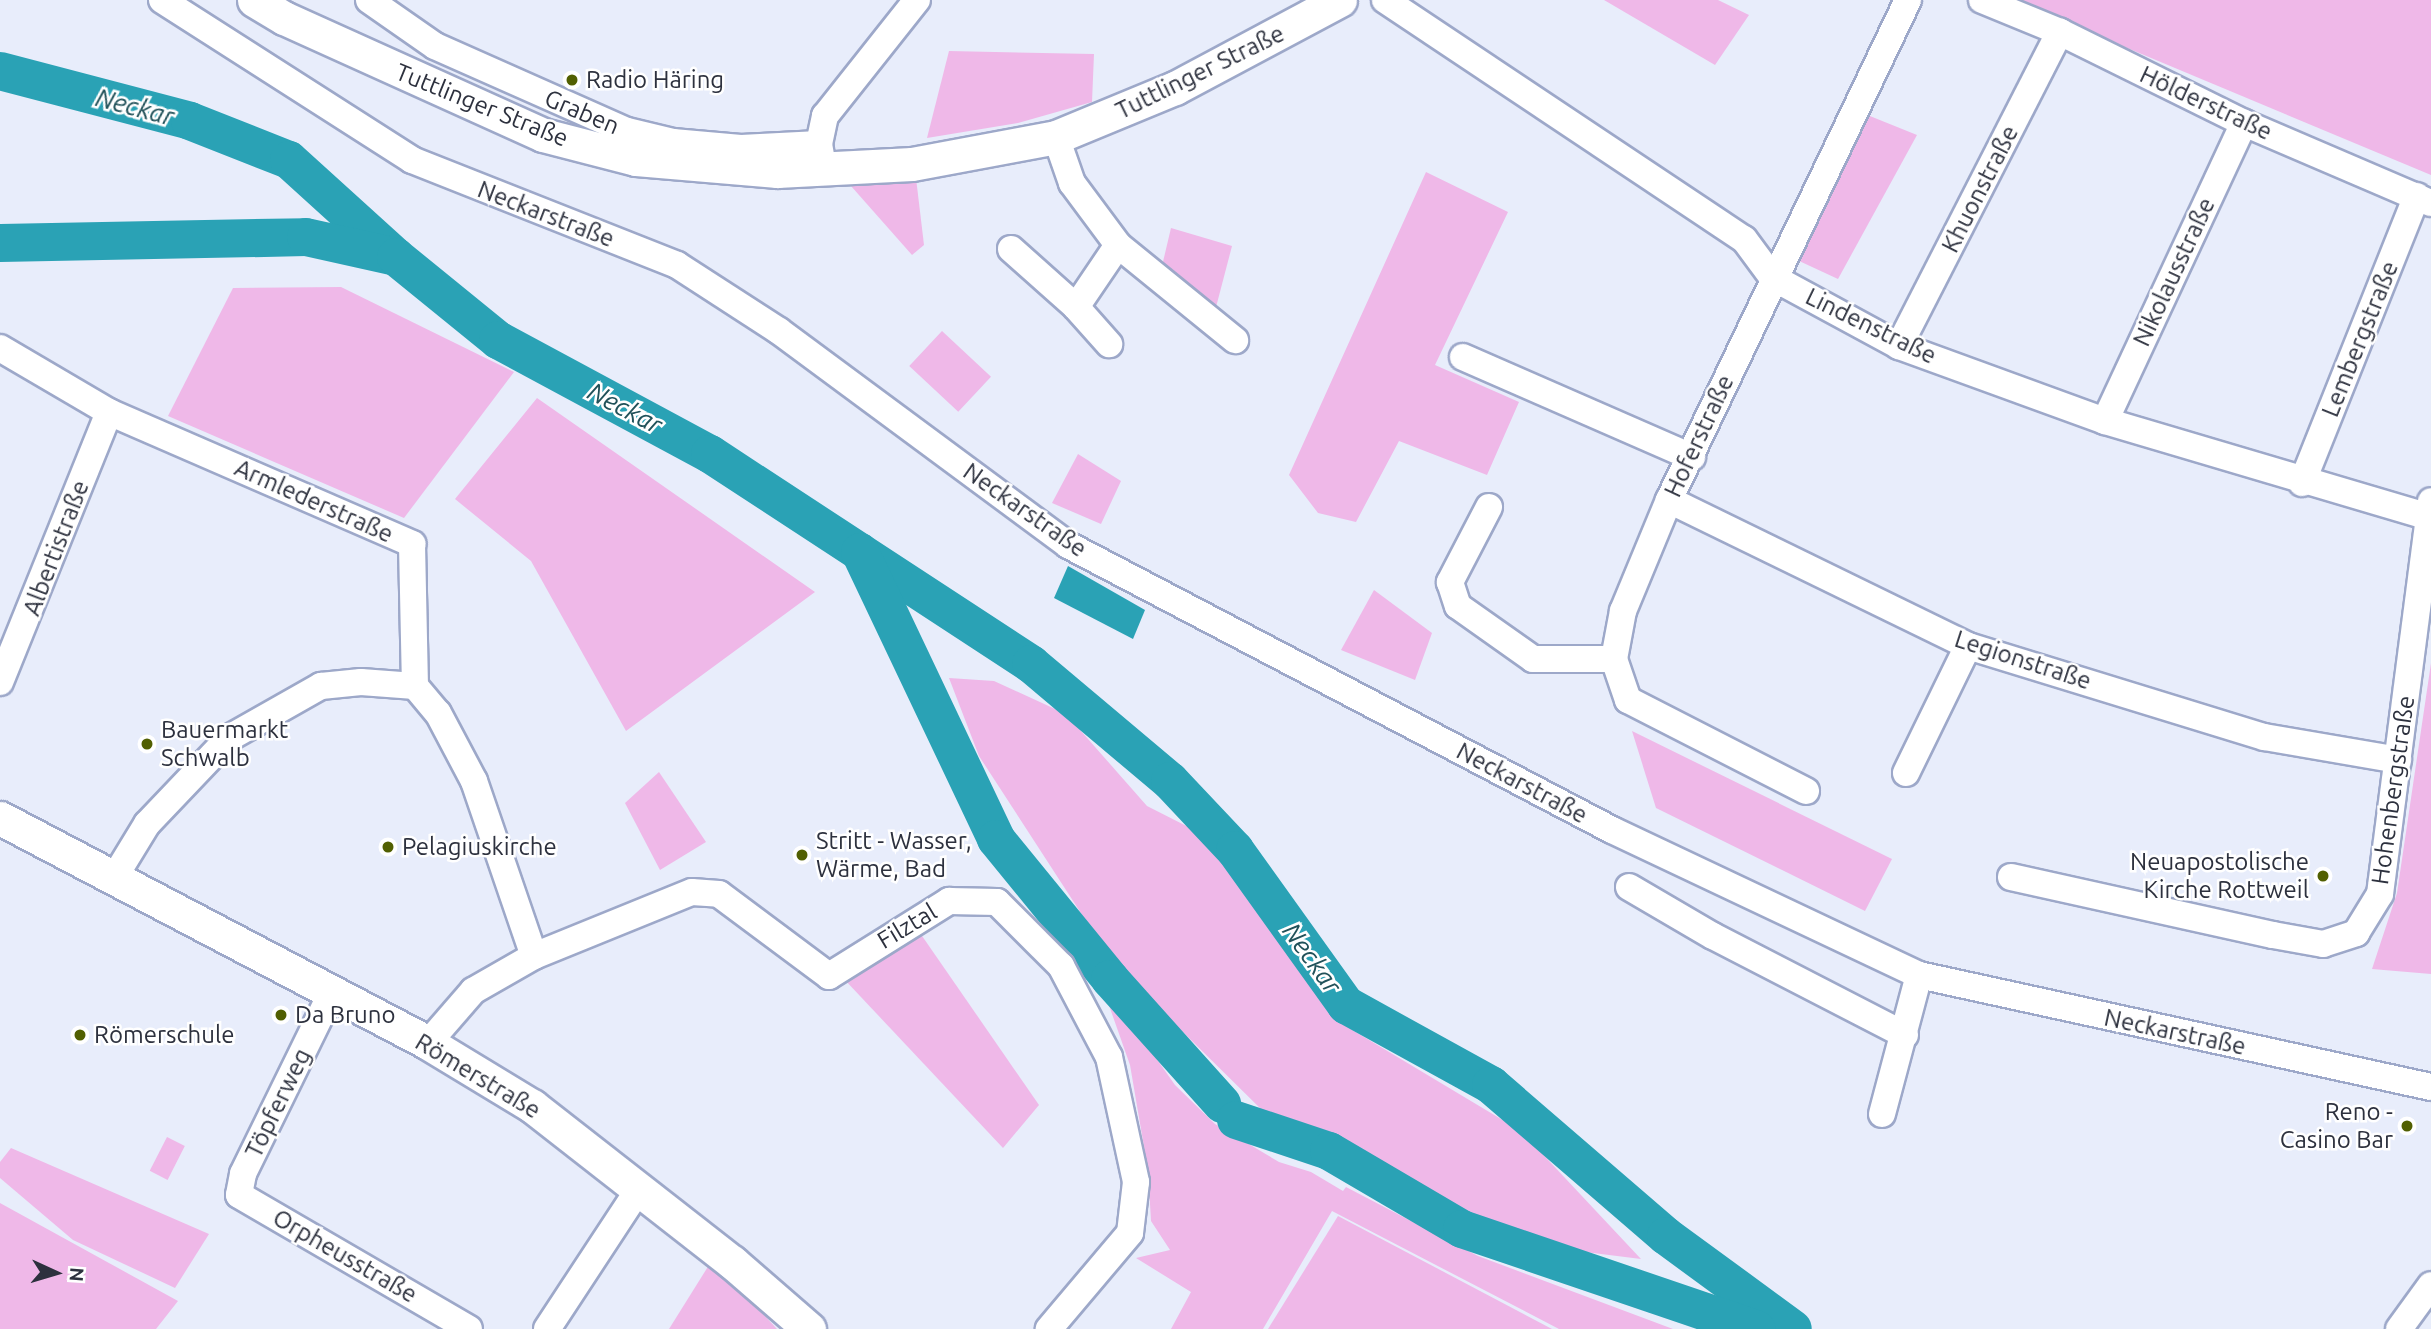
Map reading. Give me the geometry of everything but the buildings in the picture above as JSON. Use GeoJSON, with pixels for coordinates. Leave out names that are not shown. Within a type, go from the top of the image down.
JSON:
{"type":"FeatureCollection","features":[{"type":"Feature","properties":{"kind":"street","name":"Neckarstraße"},"geometry":{"type":"LineString","coordinates":[[162,0],[412,160],[677,265],[779,331],[1068,545],[1612,830],[1919,975],[2431,1087]]}},
{"type":"Feature","properties":{"kind":"street","name":"Tuttlinger Straße"},"geometry":{"type":"LineString","coordinates":[[254,0],[543,135],[636,159],[714,168],[821,157],[912,164],[1056,137],[1175,88],[1340,0]]}},
{"type":"Feature","properties":{"kind":"street","name":"Graben"},"geometry":{"type":"LineString","coordinates":[[369,0],[435,46],[627,131],[673,142],[821,157]]}},
{"type":"Feature","properties":{"kind":"street","name":"Lindenstraße"},"geometry":{"type":"LineString","coordinates":[[1385,0],[1744,239],[1772,276],[1899,346],[2105,421],[2302,482],[2429,508]]}},
{"type":"Feature","properties":{"kind":"street","name":"Hoferstraße"},"geometry":{"type":"LineString","coordinates":[[1806,791],[1628,700],[1614,659],[1623,611],[1669,500],[1692,457],[1772,276],[1908,0]]}},
{"type":"Feature","properties":{"kind":"street","name":"Hölderstraße"},"geometry":{"type":"LineString","coordinates":[[1982,0],[2060,32],[2244,123],[2424,199]]}},
{"type":"Feature","properties":{"kind":"street"},"geometry":{"type":"LineString","coordinates":[[821,157],[825,116],[910,2]]}},
{"type":"Feature","properties":{"kind":"street","name":"Khuonstraße"},"geometry":{"type":"LineString","coordinates":[[1899,346],[2060,32]]}},
{"type":"Feature","properties":{"kind":"street","name":"Nikolausstraße"},"geometry":{"type":"LineString","coordinates":[[2105,421],[2244,123]]}},
{"type":"Feature","properties":{"kind":"street"},"geometry":{"type":"LineString","coordinates":[[1056,137],[1072,183],[1118,245],[1236,341]]}},
{"type":"Feature","properties":{"kind":"street","name":"Lembergstraße"},"geometry":{"type":"LineString","coordinates":[[2302,482],[2424,199]]}},
{"type":"Feature","properties":{"kind":"street"},"geometry":{"type":"LineString","coordinates":[[1076,307],[1118,245]]}},
{"type":"Feature","properties":{"kind":"street"},"geometry":{"type":"LineString","coordinates":[[1011,249],[1076,307],[1109,344]]}},
{"type":"Feature","properties":{"kind":"street","name":"Armlederstraße"},"geometry":{"type":"LineString","coordinates":[[0,348],[109,412],[412,544],[415,686]]}},
{"type":"Feature","properties":{"kind":"street"},"geometry":{"type":"LineString","coordinates":[[1463,357],[1692,457]]}},
{"type":"Feature","properties":{"kind":"street","name":"Albertistraße"},"geometry":{"type":"LineString","coordinates":[[0,682],[109,412]]}},
{"type":"Feature","properties":{"kind":"street","name":"Legionstraße"},"geometry":{"type":"LineString","coordinates":[[1669,500],[1968,646],[2264,737],[2398,760]]}},
{"type":"Feature","properties":{"kind":"street"},"geometry":{"type":"LineString","coordinates":[[1489,507],[1450,582],[1458,606],[1533,659],[1614,659]]}},
{"type":"Feature","properties":{"kind":"street","name":"Hohenbergstraße"},"geometry":{"type":"LineString","coordinates":[[2011,877],[2323,944],[2356,933],[2380,894],[2429,508]]}},
{"type":"Feature","properties":{"kind":"street"},"geometry":{"type":"LineString","coordinates":[[1906,773],[1968,646]]}},
{"type":"Feature","properties":{"kind":"street"},"geometry":{"type":"LineString","coordinates":[[114,878],[147,824],[229,738],[321,686],[361,682],[415,686],[438,713],[474,781],[534,956],[473,991],[428,1043]]}},
{"type":"Feature","properties":{"kind":"street","name":"Römerstraße"},"geometry":{"type":"LineString","coordinates":[[0,818],[428,1043],[532,1105],[809,1329]]}},
{"type":"Feature","properties":{"kind":"street"},"geometry":{"type":"LineString","coordinates":[[1629,887],[1709,946],[1905,1035]]}},
{"type":"Feature","properties":{"kind":"street","name":"Filztal"},"geometry":{"type":"LineString","coordinates":[[534,956],[692,892],[719,894],[829,976],[949,901],[997,902],[1061,966],[1109,1057],[1136,1182],[1130,1233],[1049,1329]]}},
{"type":"Feature","properties":{"kind":"street"},"geometry":{"type":"LineString","coordinates":[[1882,1114],[1919,975]]}},
{"type":"Feature","properties":{"kind":"street","name":"Töpferweg"},"geometry":{"type":"LineString","coordinates":[[243,1174],[331,994]]}},
{"type":"Feature","properties":{"kind":"street","name":"Orpheusstraße"},"geometry":{"type":"LineString","coordinates":[[243,1174],[239,1195],[469,1329]]}},
{"type":"Feature","properties":{"kind":"street"},"geometry":{"type":"LineString","coordinates":[[547,1329],[639,1189]]}},
{"type":"Feature","properties":{"kind":"street"},"geometry":{"type":"LineString","coordinates":[[2399,1329],[2431,1286]]}},
{"type":"Feature","properties":{"kind":"shaded area"},"geometry":{"type":"Polygon","coordinates":[[[1604,0],[1718,0],[1749,15],[1715,65],[1604,0]]]}},
{"type":"Feature","properties":{"kind":"shaded area"},"geometry":{"type":"Polygon","coordinates":[[[2022,0],[2431,0],[2431,175],[2065,22],[2022,0]]]}},
{"type":"Feature","properties":{"kind":"shaded area"},"geometry":{"type":"Polygon","coordinates":[[[949,51],[1094,54],[1092,102],[1018,123],[927,138],[949,51]]]}},
{"type":"Feature","properties":{"kind":"shaded area"},"geometry":{"type":"Polygon","coordinates":[[[1855,110],[1917,135],[1838,279],[1797,260],[1855,110]]]}},
{"type":"Feature","properties":{"kind":"shaded area"},"geometry":{"type":"Polygon","coordinates":[[[1426,172],[1508,212],[1435,365],[1519,402],[1487,475],[1399,441],[1356,522],[1318,513],[1289,475],[1426,172]]]}},
{"type":"Feature","properties":{"kind":"shaded area"},"geometry":{"type":"Polygon","coordinates":[[[916,178],[924,245],[912,255],[851,186],[916,178]]]}},
{"type":"Feature","properties":{"kind":"shaded area"},"geometry":{"type":"Polygon","coordinates":[[[1171,228],[1232,246],[1215,311],[1162,266],[1171,228]]]}},
{"type":"Feature","properties":{"kind":"shaded area"},"geometry":{"type":"Polygon","coordinates":[[[341,287],[514,372],[404,518],[168,416],[233,288],[341,287]]]}},
{"type":"Feature","properties":{"kind":"shaded area"},"geometry":{"type":"Polygon","coordinates":[[[942,331],[991,377],[958,412],[909,366],[942,331]]]}},
{"type":"Feature","properties":{"kind":"shaded area"},"geometry":{"type":"Polygon","coordinates":[[[537,398],[815,592],[626,731],[531,561],[455,499],[537,398]]]}},
{"type":"Feature","properties":{"kind":"shaded area"},"geometry":{"type":"Polygon","coordinates":[[[1078,454],[1121,481],[1101,524],[1052,503],[1078,454]]]}},
{"type":"Feature","properties":{"kind":"shaded area"},"geometry":{"type":"Polygon","coordinates":[[[1374,590],[1432,633],[1415,680],[1341,650],[1374,590]]]}},
{"type":"Feature","properties":{"kind":"shaded area"},"geometry":{"type":"Polygon","coordinates":[[[2431,663],[2431,974],[2372,969],[2397,893],[2431,663]]]}},
{"type":"Feature","properties":{"kind":"shaded area"},"geometry":{"type":"Polygon","coordinates":[[[949,678],[994,681],[1066,714],[1147,806],[1214,840],[1349,1028],[1521,1131],[1641,1259],[1569,1250],[1488,1225],[1412,1183],[1266,1114],[1114,964],[979,756],[949,678]]]}},
{"type":"Feature","properties":{"kind":"shaded area"},"geometry":{"type":"Polygon","coordinates":[[[1632,731],[1892,859],[1865,911],[1656,808],[1632,731]]]}},
{"type":"Feature","properties":{"kind":"shaded area"},"geometry":{"type":"Polygon","coordinates":[[[659,772],[706,842],[660,870],[625,803],[659,772]]]}},
{"type":"Feature","properties":{"kind":"shaded area"},"geometry":{"type":"Polygon","coordinates":[[[920,933],[1039,1105],[1003,1148],[844,979],[920,933]]]}},
{"type":"Feature","properties":{"kind":"shaded area"},"geometry":{"type":"Polygon","coordinates":[[[1099,977],[1175,1085],[1215,1124],[1279,1162],[1311,1172],[1343,1191],[1346,1187],[1478,1256],[1673,1329],[1559,1329],[1332,1211],[1263,1329],[1171,1329],[1191,1292],[1136,1258],[1170,1250],[1151,1221],[1148,1170],[1130,1065],[1099,977]]]}},
{"type":"Feature","properties":{"kind":"shaded area"},"geometry":{"type":"Polygon","coordinates":[[[167,1137],[185,1146],[168,1180],[150,1171],[167,1137]]]}},
{"type":"Feature","properties":{"kind":"shaded area"},"geometry":{"type":"Polygon","coordinates":[[[11,1148],[209,1234],[175,1288],[73,1240],[0,1178],[0,1162],[11,1148]]]}},
{"type":"Feature","properties":{"kind":"shaded area"},"geometry":{"type":"Polygon","coordinates":[[[0,1203],[178,1301],[156,1329],[0,1329],[0,1203]]]}},
{"type":"Feature","properties":{"kind":"shaded area"},"geometry":{"type":"Polygon","coordinates":[[[1338,1216],[1552,1329],[1268,1329],[1338,1216]]]}},
{"type":"Feature","properties":{"kind":"shaded area"},"geometry":{"type":"Polygon","coordinates":[[[709,1265],[764,1315],[777,1329],[669,1329],[709,1265]]]}},
{"type":"Feature","properties":{"kind":"water"},"geometry":{"type":"Polygon","coordinates":[[[1068,566],[1145,610],[1133,639],[1054,598],[1068,566]]]}},
{"type":"Feature","properties":{"kind":"waterway","name":"Neckar"},"geometry":{"type":"LineString","coordinates":[[0,71],[190,121],[289,160],[395,256]]}},
{"type":"Feature","properties":{"kind":"waterway","name":"Neckar"},"geometry":{"type":"LineString","coordinates":[[0,243],[306,237],[396,257],[498,340],[710,454],[1031,664],[1170,781],[1235,850],[1346,1005],[1491,1085],[1666,1236],[1793,1329]]}},
{"type":"Feature","properties":{"kind":"waterway","name":"Neckar"},"geometry":{"type":"LineString","coordinates":[[860,552],[996,839],[1110,979],[1222,1104]]}},
{"type":"Feature","properties":{"kind":"waterway","name":"Neckar"},"geometry":{"type":"LineString","coordinates":[[1236,1120],[1329,1151],[1462,1229],[1756,1329]]}},
{"type":"Feature","properties":{"kind":"place","name":"Radio Häring"},"geometry":{"type":"Point","coordinates":[572,80]}},
{"type":"Feature","properties":{"kind":"place","name":"Bauermarkt Schwalb"},"geometry":{"type":"Point","coordinates":[147,744]}},
{"type":"Feature","properties":{"kind":"place","name":"Pelagiuskirche"},"geometry":{"type":"Point","coordinates":[388,847]}},
{"type":"Feature","properties":{"kind":"place","name":"Stritt - Wasser, Wärme, Bad"},"geometry":{"type":"Point","coordinates":[802,855]}},
{"type":"Feature","properties":{"kind":"place","name":"Neuapostolische Kirche Rottweil"},"geometry":{"type":"Point","coordinates":[2323,876]}},
{"type":"Feature","properties":{"kind":"place","name":"Da Bruno"},"geometry":{"type":"Point","coordinates":[281,1015]}},
{"type":"Feature","properties":{"kind":"place","name":"Römerschule"},"geometry":{"type":"Point","coordinates":[80,1035]}},
{"type":"Feature","properties":{"kind":"place","name":"Reno - Casino Bar"},"geometry":{"type":"Point","coordinates":[2407,1126]}}]}
